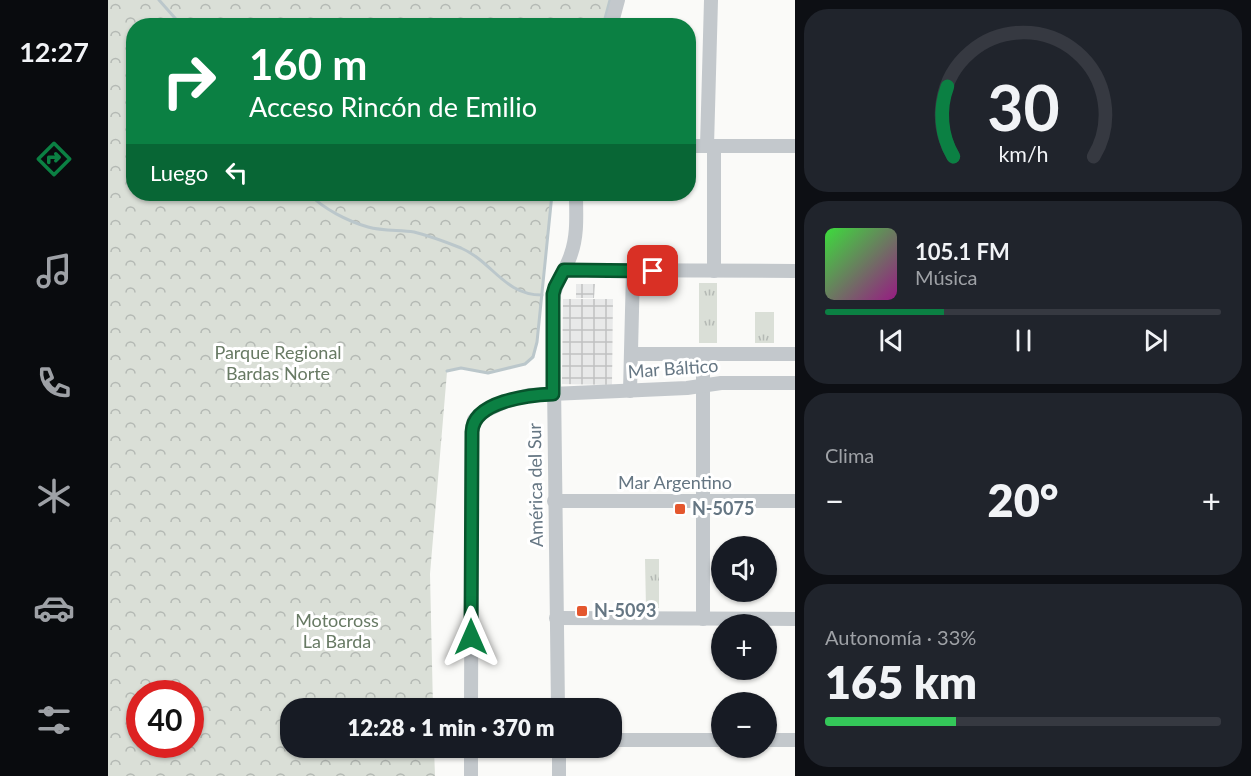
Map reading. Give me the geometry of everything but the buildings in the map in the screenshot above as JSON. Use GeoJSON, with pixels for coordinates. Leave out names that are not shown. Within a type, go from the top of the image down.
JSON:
{"type":"FeatureCollection","features":[{"type":"Feature","properties":{"kind":"street"},"geometry":{"type":"LineString","coordinates":[[613,18],[618,0]]}},
{"type":"Feature","properties":{"kind":"street"},"geometry":{"type":"LineString","coordinates":[[711,0],[714,271]]}},
{"type":"Feature","properties":{"kind":"street"},"geometry":{"type":"LineString","coordinates":[[696,146],[795,146]]}},
{"type":"Feature","properties":{"kind":"street","name":"América del Sur"},"geometry":{"type":"LineString","coordinates":[[558,698],[553,294],[572,253],[577,230],[576,201]]}},
{"type":"Feature","properties":{"kind":"street"},"geometry":{"type":"LineString","coordinates":[[564,270],[795,271]]}},
{"type":"Feature","properties":{"kind":"street"},"geometry":{"type":"LineString","coordinates":[[630,391],[633,271]]}},
{"type":"Feature","properties":{"kind":"street","name":"Mar Báltico"},"geometry":{"type":"LineString","coordinates":[[631,354],[795,354]]}},
{"type":"Feature","properties":{"kind":"street"},"geometry":{"type":"LineString","coordinates":[[703,619],[704,354]]}},
{"type":"Feature","properties":{"kind":"street","name":"Mar Báltico"},"geometry":{"type":"LineString","coordinates":[[471,698],[472,426],[478,416],[507,401],[529,395],[687,388],[721,383],[795,383]]}},
{"type":"Feature","properties":{"kind":"street","name":"Mar Argentino"},"geometry":{"type":"LineString","coordinates":[[554,501],[795,501]]}},
{"type":"Feature","properties":{"kind":"street"},"geometry":{"type":"LineString","coordinates":[[556,618],[795,620]]}},
{"type":"Feature","properties":{"kind":"street"},"geometry":{"type":"LineString","coordinates":[[622,740],[711,740]]}},
{"type":"Feature","properties":{"kind":"street"},"geometry":{"type":"LineString","coordinates":[[777,740],[795,740]]}},
{"type":"Feature","properties":{"kind":"street"},"geometry":{"type":"LineString","coordinates":[[471,758],[471,776]]}},
{"type":"Feature","properties":{"kind":"street"},"geometry":{"type":"LineString","coordinates":[[559,758],[559,776]]}},
{"type":"Feature","properties":{"kind":"shaded area"},"geometry":{"type":"Polygon","coordinates":[[[576,284],[595,284],[594,298],[576,298],[576,284]]]}},
{"type":"Feature","properties":{"kind":"shaded area"},"geometry":{"type":"Polygon","coordinates":[[[563,299],[613,299],[612,385],[562,384],[563,299]]]}},
{"type":"Feature","properties":{"kind":"green space","name":"Parque Regional Bardas Norte"},"geometry":{"type":"Polygon","coordinates":[[[108,0],[610,0],[605,18],[126,18],[126,201],[551,201],[537,342],[533,357],[525,364],[488,373],[461,368],[447,372],[430,574],[433,698],[280,698],[280,758],[434,758],[435,776],[108,776],[108,0]]]}},
{"type":"Feature","properties":{"kind":"green space"},"geometry":{"type":"Polygon","coordinates":[[[699,283],[717,283],[717,343],[699,343],[699,283]]]}},
{"type":"Feature","properties":{"kind":"green space"},"geometry":{"type":"Polygon","coordinates":[[[755,312],[774,312],[774,343],[755,343],[755,312]]]}},
{"type":"Feature","properties":{"kind":"green space"},"geometry":{"type":"Polygon","coordinates":[[[645,559],[659,559],[659,608],[646,608],[645,559]]]}},
{"type":"Feature","properties":{"kind":"waterway"},"geometry":{"type":"LineString","coordinates":[[159,0],[175,18]]}},
{"type":"Feature","properties":{"kind":"waterway"},"geometry":{"type":"LineString","coordinates":[[605,18],[610,0]]}},
{"type":"Feature","properties":{"kind":"waterway"},"geometry":{"type":"LineString","coordinates":[[318,201],[344,218],[368,227],[414,232],[461,248],[482,261],[518,290],[542,295]]}},
{"type":"Feature","properties":{"kind":"waterway"},"geometry":{"type":"LineString","coordinates":[[447,371],[461,368],[488,373],[525,364],[533,357],[537,342],[551,201]]}},
{"type":"Feature","properties":{"kind":"place","name":"N-5075"},"geometry":{"type":"Point","coordinates":[680,509]}},
{"type":"Feature","properties":{"kind":"place","name":"N-5093"},"geometry":{"type":"Point","coordinates":[582,611]}},
{"type":"Feature","properties":{"kind":"route"},"geometry":{"type":"LineString","coordinates":[[471,637],[472,426],[474,420],[483,412],[507,401],[529,395],[553,394],[553,294],[564,270],[653,271]]}},
{"type":"Feature","properties":{"kind":"park label","name":"Motocross La Barda"},"geometry":{"type":"Point","coordinates":[337,631]}}]}
